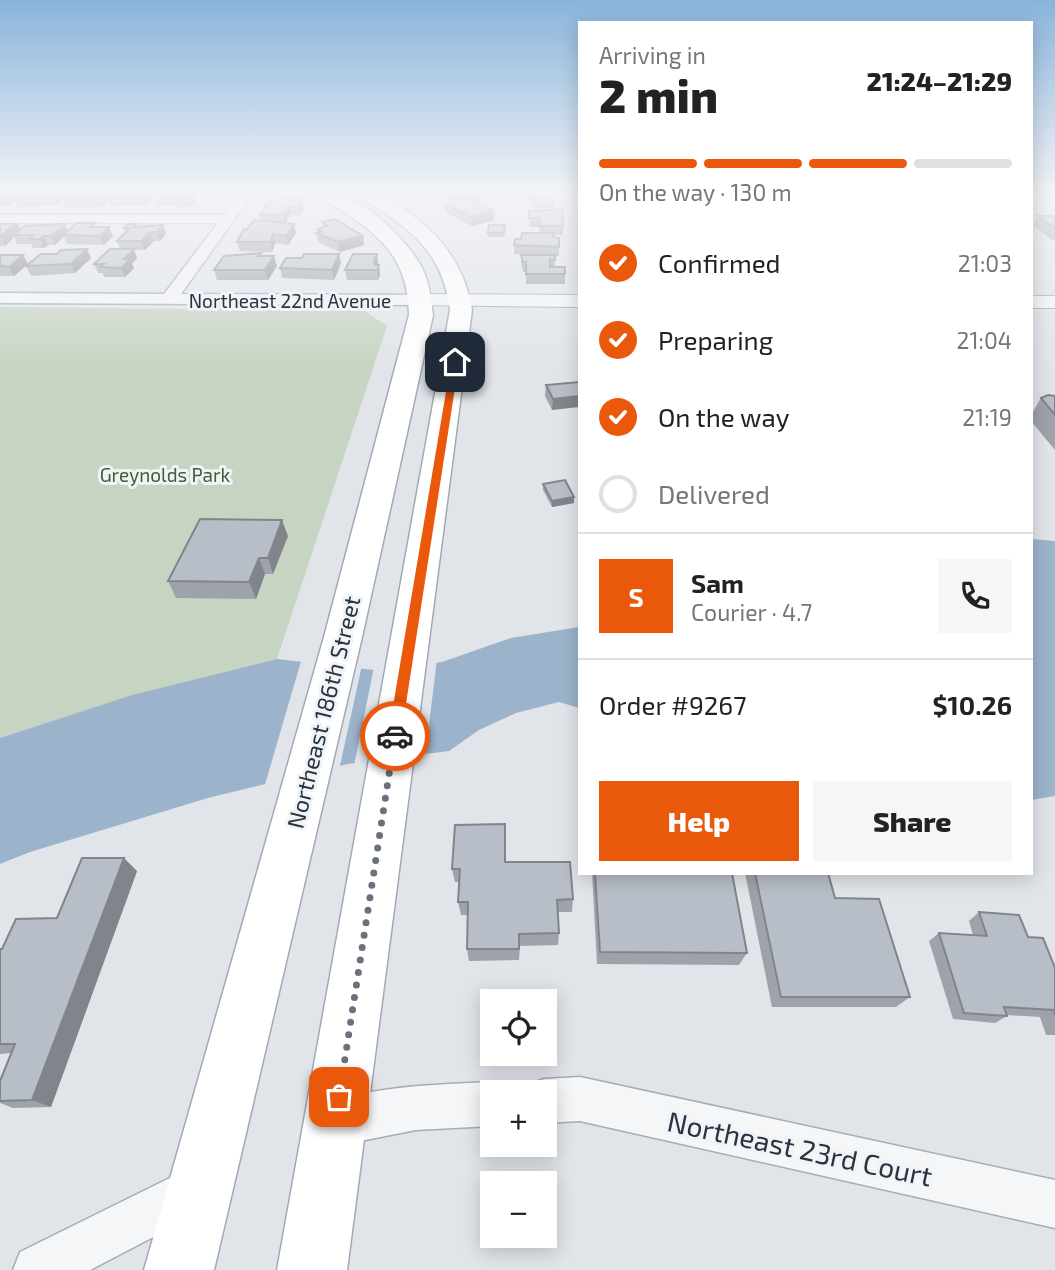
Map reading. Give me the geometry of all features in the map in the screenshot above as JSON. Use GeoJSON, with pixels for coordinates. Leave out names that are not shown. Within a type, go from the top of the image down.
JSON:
{"type":"FeatureCollection","features":[{"type":"Feature","properties":{"kind":"main road","name":"Northeast 186th Street"},"geometry":{"type":"LineString","coordinates":[[180,1270],[300,807],[418,332],[421,300],[417,279],[400,251]]}},
{"type":"Feature","properties":{"kind":"main road"},"geometry":{"type":"LineString","coordinates":[[312,1270],[458,341],[460,300],[446,260],[439,251]]}},
{"type":"Feature","properties":{"kind":"main road"},"geometry":{"type":"LineString","coordinates":[[363,554],[425,554]]}},
{"type":"Feature","properties":{"kind":"street"},"geometry":{"type":"LineString","coordinates":[[169,299],[204,251]]}},
{"type":"Feature","properties":{"kind":"street","name":"Northeast 22nd Avenue"},"geometry":{"type":"LineString","coordinates":[[0,298],[578,301]]}},
{"type":"Feature","properties":{"kind":"street"},"geometry":{"type":"LineString","coordinates":[[1033,302],[1055,302]]}},
{"type":"Feature","properties":{"kind":"street","name":"Northeast 23rd Court"},"geometry":{"type":"LineString","coordinates":[[557,1100],[580,1099],[1055,1204]]}},
{"type":"Feature","properties":{"kind":"street"},"geometry":{"type":"LineString","coordinates":[[335,1123],[416,1108],[480,1105]]}},
{"type":"Feature","properties":{"kind":"street"},"geometry":{"type":"LineString","coordinates":[[38,1270],[200,1187]]}},
{"type":"Feature","properties":{"kind":"green space","name":"Greynolds Park"},"geometry":{"type":"Polygon","coordinates":[[[0,307],[365,311],[387,326],[277,659],[133,695],[0,738],[0,307]]]}},
{"type":"Feature","properties":{"kind":"water"},"geometry":{"type":"Polygon","coordinates":[[[1033,539],[1055,541],[1055,796],[1033,800],[1033,539]]]}},
{"type":"Feature","properties":{"kind":"water"},"geometry":{"type":"Polygon","coordinates":[[[578,627],[578,708],[559,702],[516,713],[479,730],[449,751],[348,764],[208,798],[30,852],[0,864],[0,738],[132,695],[277,659],[374,670],[442,662],[511,638],[578,627]]]}},
{"type":"Feature","properties":{"kind":"pier"},"geometry":{"type":"Polygon","coordinates":[[[302,658],[362,665],[339,770],[264,788],[302,658]]]}},
{"type":"Feature","properties":{"kind":"pier"},"geometry":{"type":"Polygon","coordinates":[[[437,659],[425,757],[354,766],[374,667],[437,659]]]}},
{"type":"Feature","properties":{"kind":"building"},"geometry":{"type":"Polygon","coordinates":[[[60,251],[85,251],[71,264],[26,266],[41,254],[57,254],[60,251]]]}},
{"type":"Feature","properties":{"kind":"building"},"geometry":{"type":"Polygon","coordinates":[[[108,251],[132,251],[124,259],[130,259],[122,268],[100,267],[104,264],[94,264],[108,251]]]}},
{"type":"Feature","properties":{"kind":"building"},"geometry":{"type":"Polygon","coordinates":[[[261,253],[258,256],[274,256],[265,270],[214,270],[224,256],[261,253]]]}},
{"type":"Feature","properties":{"kind":"building"},"geometry":{"type":"Polygon","coordinates":[[[304,254],[339,254],[332,270],[280,268],[286,258],[302,258],[304,254]]]}},
{"type":"Feature","properties":{"kind":"building"},"geometry":{"type":"Polygon","coordinates":[[[353,254],[377,254],[374,261],[375,265],[379,265],[377,270],[345,270],[353,254]]]}},
{"type":"Feature","properties":{"kind":"building"},"geometry":{"type":"Polygon","coordinates":[[[0,255],[23,255],[9,267],[0,266],[0,255]]]}},
{"type":"Feature","properties":{"kind":"building"},"geometry":{"type":"Polygon","coordinates":[[[521,255],[555,255],[555,260],[550,259],[550,267],[565,267],[565,274],[526,274],[526,262],[523,262],[521,255]]]}},
{"type":"Feature","properties":{"kind":"building"},"geometry":{"type":"Polygon","coordinates":[[[578,382],[578,396],[553,399],[546,385],[578,382]]]}},
{"type":"Feature","properties":{"kind":"building"},"geometry":{"type":"Polygon","coordinates":[[[1055,396],[1055,415],[1041,398],[1055,396]]]}},
{"type":"Feature","properties":{"kind":"building"},"geometry":{"type":"Polygon","coordinates":[[[565,480],[574,497],[552,501],[543,484],[565,480]]]}},
{"type":"Feature","properties":{"kind":"building"},"geometry":{"type":"Polygon","coordinates":[[[200,519],[282,520],[268,558],[259,558],[249,582],[168,581],[200,519]]]}},
{"type":"Feature","properties":{"kind":"building"},"geometry":{"type":"Polygon","coordinates":[[[505,824],[505,862],[570,862],[573,899],[557,900],[559,933],[519,934],[519,949],[467,949],[468,902],[458,902],[460,869],[452,869],[455,825],[505,824]]]}},
{"type":"Feature","properties":{"kind":"building"},"geometry":{"type":"Polygon","coordinates":[[[82,858],[124,858],[32,1100],[0,1101],[0,1081],[15,1044],[0,1044],[0,949],[16,919],[57,918],[82,858]]]}},
{"type":"Feature","properties":{"kind":"building"},"geometry":{"type":"Polygon","coordinates":[[[595,875],[732,875],[747,953],[600,952],[595,875]]]}},
{"type":"Feature","properties":{"kind":"building"},"geometry":{"type":"Polygon","coordinates":[[[755,875],[829,875],[835,898],[879,899],[910,997],[781,997],[755,875]]]}},
{"type":"Feature","properties":{"kind":"building"},"geometry":{"type":"Polygon","coordinates":[[[979,912],[1019,915],[1028,937],[1043,938],[1055,968],[1055,1015],[1054,1010],[1004,1007],[1007,1016],[964,1013],[939,933],[987,936],[979,912]]]}},
{"type":"Feature","properties":{"kind":"way so far"},"geometry":{"type":"LineString","coordinates":[[339,1097],[395,736]]}},
{"type":"Feature","properties":{"kind":"route"},"geometry":{"type":"LineString","coordinates":[[395,736],[455,362]]}}]}
